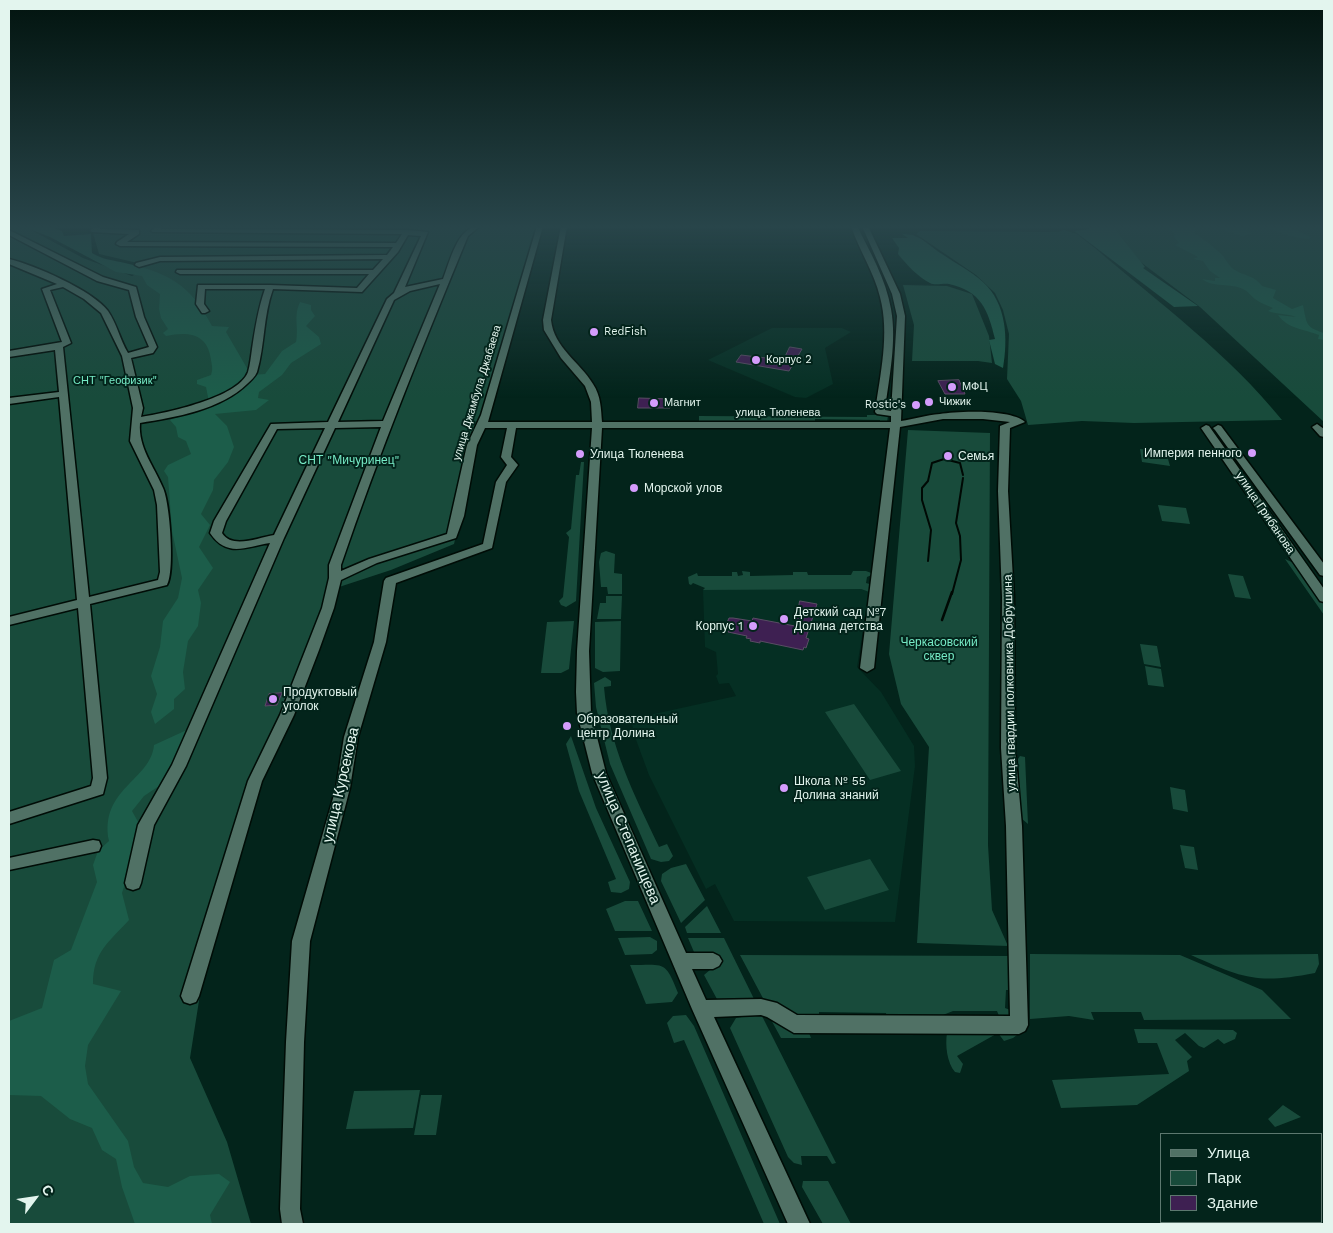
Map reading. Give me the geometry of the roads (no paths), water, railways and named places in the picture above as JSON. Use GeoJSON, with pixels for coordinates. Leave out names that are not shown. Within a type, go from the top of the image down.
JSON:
{"type":"FeatureCollection","features":[{"type":"Feature","properties":{"kind":"street"},"geometry":{"type":"LineString","coordinates":[[9,621],[163,582],[166,572],[159,490],[135,441],[138,408],[126,356],[117,344],[116,335],[104,311],[94,302],[60,284]]}},
{"type":"Feature","properties":{"kind":"street"},"geometry":{"type":"LineString","coordinates":[[115,284],[133,289],[140,317],[153,347],[150,351],[126,356]]}},
{"type":"Feature","properties":{"kind":"street"},"geometry":{"type":"LineString","coordinates":[[205,311],[200,304],[202,287],[270,287],[352,291],[359,290],[365,284]]}},
{"type":"Feature","properties":{"kind":"street"},"geometry":{"type":"LineString","coordinates":[[398,292],[402,284]]}},
{"type":"Feature","properties":{"kind":"street"},"geometry":{"type":"LineString","coordinates":[[133,883],[146,825],[179,766],[278,538],[391,298],[407,288],[432,284]]}},
{"type":"Feature","properties":{"kind":"street"},"geometry":{"type":"LineString","coordinates":[[190,996],[255,781],[287,715],[313,650],[335,578],[335,565],[387,424],[445,284]]}},
{"type":"Feature","properties":{"kind":"street","name":"улица Джамбула Джабаева"},"geometry":{"type":"LineString","coordinates":[[335,578],[373,561],[452,536],[458,516],[472,445],[481,426],[523,284]]}},
{"type":"Feature","properties":{"kind":"street","name":"улица Степанищева"},"geometry":{"type":"LineString","coordinates":[[554,284],[547,320],[548,330],[565,358],[582,376],[594,393],[597,425],[583,651],[584,713],[599,773],[701,1009],[799,1224]]}},
{"type":"Feature","properties":{"kind":"street"},"geometry":{"type":"LineString","coordinates":[[878,284],[887,308],[888,328],[880,412],[896,414]]}},
{"type":"Feature","properties":{"kind":"street"},"geometry":{"type":"LineString","coordinates":[[867,668],[896,425],[901,322],[900,306],[890,284]]}},
{"type":"Feature","properties":{"kind":"street"},"geometry":{"type":"LineString","coordinates":[[9,354],[67,343],[46,289],[63,285]]}},
{"type":"Feature","properties":{"kind":"street"},"geometry":{"type":"LineString","coordinates":[[136,421],[199,408],[220,398],[248,379],[255,370],[263,312],[270,287]]}},
{"type":"Feature","properties":{"kind":"street"},"geometry":{"type":"LineString","coordinates":[[9,818],[98,790],[98,746],[59,348],[56,346]]}},
{"type":"Feature","properties":{"kind":"street"},"geometry":{"type":"LineString","coordinates":[[9,401],[63,394]]}},
{"type":"Feature","properties":{"kind":"street","name":"улица Тюленева"},"geometry":{"type":"LineString","coordinates":[[481,426],[896,425],[944,416],[1002,418],[1020,422],[1005,426],[1004,432]]}},
{"type":"Feature","properties":{"kind":"street"},"geometry":{"type":"LineString","coordinates":[[278,538],[233,546],[222,542],[216,533],[220,521],[274,426],[387,424]]}},
{"type":"Feature","properties":{"kind":"street","name":"улица Курсекова"},"geometry":{"type":"LineString","coordinates":[[292,1224],[290,1209],[294,1070],[301,941],[343,788],[351,737],[380,642],[390,581],[488,546],[506,464],[512,425]]}},
{"type":"Feature","properties":{"kind":"street","name":"улица Грибанова"},"geometry":{"type":"LineString","coordinates":[[1324,572],[1212,428],[1324,598]]}},
{"type":"Feature","properties":{"kind":"street","name":"улица гвардии полковника Добрушина"},"geometry":{"type":"LineString","coordinates":[[701,1009],[772,1009],[794,1024],[1019,1025],[1015,866],[1008,748],[1009,624],[1003,491],[1004,432]]}},
{"type":"Feature","properties":{"kind":"street"},"geometry":{"type":"LineString","coordinates":[[9,864],[93,846]]}},
{"type":"Feature","properties":{"kind":"street"},"geometry":{"type":"LineString","coordinates":[[680,961],[713,961]]}},
{"type":"Feature","properties":{"kind":"waterway"},"geometry":{"type":"LineString","coordinates":[[928,561],[931,530],[922,500],[922,488],[928,481],[932,463],[944,459],[960,463],[963,475]]}},
{"type":"Feature","properties":{"kind":"waterway"},"geometry":{"type":"LineString","coordinates":[[952,594],[961,560],[960,536],[956,523],[963,478]]}},
{"type":"Feature","properties":{"kind":"waterway"},"geometry":{"type":"LineString","coordinates":[[942,620],[952,592]]}},
{"type":"Feature","properties":{"kind":"place","name":"RedFish"},"geometry":{"type":"Point","coordinates":[594,332]}},
{"type":"Feature","properties":{"kind":"place","name":"Корпус 2"},"geometry":{"type":"Point","coordinates":[756,360]}},
{"type":"Feature","properties":{"kind":"place","name":"МФЦ"},"geometry":{"type":"Point","coordinates":[952,387]}},
{"type":"Feature","properties":{"kind":"place","name":"Чижик"},"geometry":{"type":"Point","coordinates":[929,402]}},
{"type":"Feature","properties":{"kind":"place","name":"Магнит"},"geometry":{"type":"Point","coordinates":[654,403]}},
{"type":"Feature","properties":{"kind":"place","name":"Rostic's"},"geometry":{"type":"Point","coordinates":[916,405]}},
{"type":"Feature","properties":{"kind":"place","name":"Империя пенного"},"geometry":{"type":"Point","coordinates":[1252,453]}},
{"type":"Feature","properties":{"kind":"place","name":"Улица Тюленева"},"geometry":{"type":"Point","coordinates":[580,454]}},
{"type":"Feature","properties":{"kind":"place","name":"Семья"},"geometry":{"type":"Point","coordinates":[948,456]}},
{"type":"Feature","properties":{"kind":"place","name":"Морской улов"},"geometry":{"type":"Point","coordinates":[634,488]}},
{"type":"Feature","properties":{"kind":"place","name":"Детский сад №7 Долина детства"},"geometry":{"type":"Point","coordinates":[784,619]}},
{"type":"Feature","properties":{"kind":"place","name":"Корпус 1"},"geometry":{"type":"Point","coordinates":[753,626]}},
{"type":"Feature","properties":{"kind":"place","name":"Продуктовый уголок"},"geometry":{"type":"Point","coordinates":[273,699]}},
{"type":"Feature","properties":{"kind":"place","name":"Образовательный центр Долина"},"geometry":{"type":"Point","coordinates":[567,726]}},
{"type":"Feature","properties":{"kind":"place","name":"Школа № 55 Долина знаний"},"geometry":{"type":"Point","coordinates":[784,788]}},
{"type":"Feature","properties":{"kind":"park label","name":"СНТ \"Геофизик\""},"geometry":{"type":"Point","coordinates":[115,381]}},
{"type":"Feature","properties":{"kind":"park label","name":"СНТ \"Мичуринец\""},"geometry":{"type":"Point","coordinates":[349,460]}},
{"type":"Feature","properties":{"kind":"park label","name":"Черкасовский сквер"},"geometry":{"type":"Point","coordinates":[939,649]}}]}
